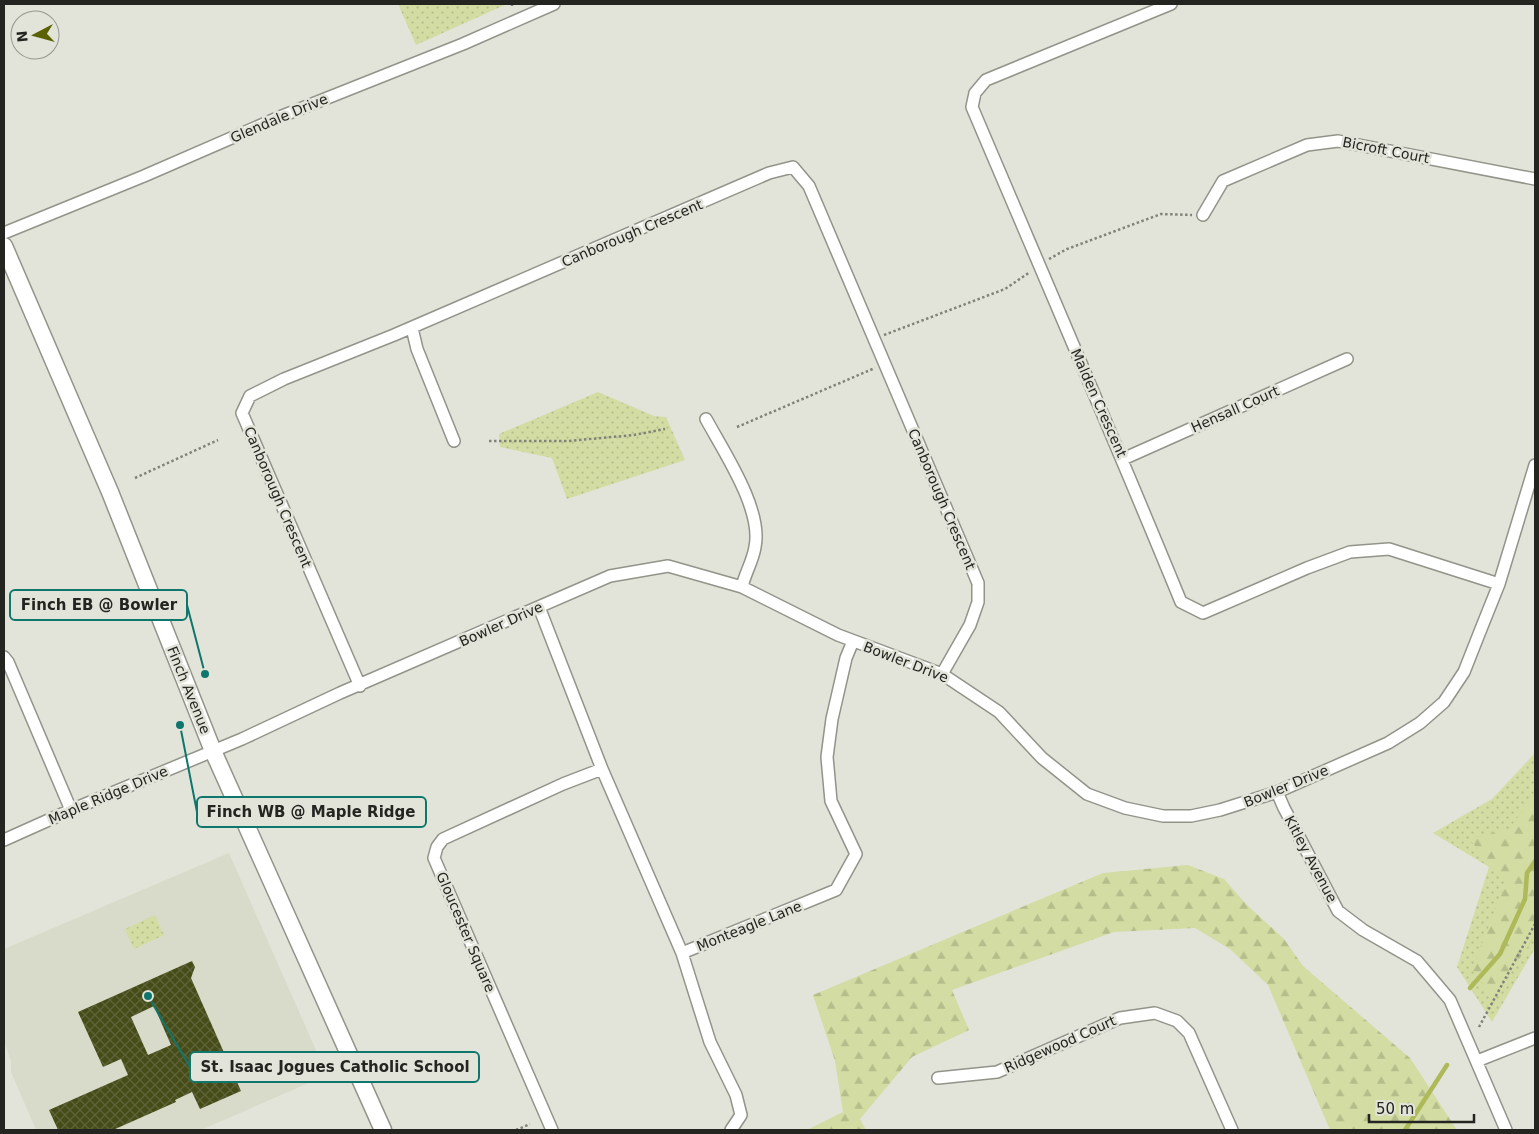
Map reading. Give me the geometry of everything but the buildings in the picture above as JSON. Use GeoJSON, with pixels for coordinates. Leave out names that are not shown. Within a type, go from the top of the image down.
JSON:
{"type":"FeatureCollection","features":[{"type":"Feature","properties":{"kind":"main road","name":"Finch Avenue"},"geometry":{"type":"LineString","coordinates":[[4,246],[110,492],[213,751],[383,1130]]}},
{"type":"Feature","properties":{"kind":"street","name":"Glendale Drive"},"geometry":{"type":"LineString","coordinates":[[4,233],[144,176],[282,116],[463,44],[554,4]]}},
{"type":"Feature","properties":{"kind":"street","name":"Malden Crescent"},"geometry":{"type":"LineString","coordinates":[[1171,4],[986,80],[976,93],[972,107],[1123,459],[1181,602],[1203,613],[1350,552],[1390,549],[1499,584]]}},
{"type":"Feature","properties":{"kind":"street","name":"Bicroft Court"},"geometry":{"type":"LineString","coordinates":[[1203,215],[1223,181],[1307,144],[1338,141],[1535,179]]}},
{"type":"Feature","properties":{"kind":"street","name":"Canborough Crescent"},"geometry":{"type":"LineString","coordinates":[[360,686],[242,413],[250,396],[284,379],[412,328],[769,173],[793,167],[809,186],[978,583],[978,602],[970,625],[942,674]]}},
{"type":"Feature","properties":{"kind":"street"},"geometry":{"type":"LineString","coordinates":[[412,328],[417,349],[454,441]]}},
{"type":"Feature","properties":{"kind":"street","name":"Hensall Court"},"geometry":{"type":"LineString","coordinates":[[1123,459],[1347,359]]}},
{"type":"Feature","properties":{"kind":"street"},"geometry":{"type":"LineString","coordinates":[[706,419],[743,488],[756,522],[756,547],[742,587]]}},
{"type":"Feature","properties":{"kind":"street","name":"Bowler Drive"},"geometry":{"type":"LineString","coordinates":[[213,751],[610,576],[668,566],[742,587],[838,635],[942,674],[999,712],[1042,758],[1087,794],[1125,808],[1163,816],[1191,816],[1220,810],[1277,792],[1388,743],[1420,723],[1444,702],[1464,672],[1499,584],[1535,465]]}},
{"type":"Feature","properties":{"kind":"street","name":"Monteagle Lane"},"geometry":{"type":"LineString","coordinates":[[539,607],[602,769],[682,953],[836,890],[856,854],[831,801],[827,757],[832,719],[846,658],[853,641]]}},
{"type":"Feature","properties":{"kind":"street"},"geometry":{"type":"LineString","coordinates":[[4,657],[8,662],[71,810]]}},
{"type":"Feature","properties":{"kind":"street","name":"Maple Ridge Drive"},"geometry":{"type":"LineString","coordinates":[[4,840],[213,751]]}},
{"type":"Feature","properties":{"kind":"street","name":"Gloucester Square"},"geometry":{"type":"LineString","coordinates":[[552,1130],[434,858],[437,847],[443,839],[563,784],[602,769]]}},
{"type":"Feature","properties":{"kind":"street","name":"Kitley Avenue"},"geometry":{"type":"LineString","coordinates":[[1277,792],[1338,910],[1363,930],[1417,961],[1450,1000],[1506,1130]]}},
{"type":"Feature","properties":{"kind":"street"},"geometry":{"type":"LineString","coordinates":[[682,953],[710,1042],[736,1095],[741,1115],[731,1130]]}},
{"type":"Feature","properties":{"kind":"street","name":"Ridgewood Court"},"geometry":{"type":"LineString","coordinates":[[938,1078],[997,1072],[1120,1018],[1155,1012],[1177,1021],[1189,1032],[1232,1130]]}},
{"type":"Feature","properties":{"kind":"street"},"geometry":{"type":"LineString","coordinates":[[1476,1061],[1535,1038]]}},
{"type":"Feature","properties":{"kind":"path"},"geometry":{"type":"LineString","coordinates":[[736,427],[885,363]]}},
{"type":"Feature","properties":{"kind":"path"},"geometry":{"type":"LineString","coordinates":[[489,441],[568,441],[634,435],[665,429]]}},
{"type":"Feature","properties":{"kind":"path"},"geometry":{"type":"LineString","coordinates":[[135,478],[218,440]]}},
{"type":"Feature","properties":{"kind":"path"},"geometry":{"type":"LineString","coordinates":[[1479,1027],[1535,924]]}},
{"type":"Feature","properties":{"kind":"path"},"geometry":{"type":"LineString","coordinates":[[516,1130],[530,1124]]}},
{"type":"Feature","properties":{"kind":"shaded area"},"geometry":{"type":"Polygon","coordinates":[[[229,853],[327,1075],[201,1130],[36,1130],[11,1072],[11,1061],[4,1042],[4,949],[229,853]]]}},
{"type":"Feature","properties":{"kind":"green space"},"geometry":{"type":"Polygon","coordinates":[[[398,4],[507,4],[416,45],[398,4]]]}},
{"type":"Feature","properties":{"kind":"green space"},"geometry":{"type":"Polygon","coordinates":[[[598,392],[654,416],[666,417],[685,460],[567,499],[552,458],[500,447],[499,434],[598,392]]]}},
{"type":"Feature","properties":{"kind":"green space"},"geometry":{"type":"Polygon","coordinates":[[[1535,753],[1535,948],[1492,1022],[1457,967],[1489,867],[1433,833],[1492,799],[1535,753]]]}},
{"type":"Feature","properties":{"kind":"green space"},"geometry":{"type":"Polygon","coordinates":[[[1535,794],[1535,936],[1493,998],[1472,969],[1506,882],[1469,839],[1509,829],[1535,794]]]}},
{"type":"Feature","properties":{"kind":"green space"},"geometry":{"type":"Polygon","coordinates":[[[1188,865],[1224,879],[1246,904],[1284,939],[1303,966],[1410,1058],[1457,1130],[1330,1130],[1268,985],[1230,949],[1195,928],[1114,932],[952,990],[969,1030],[912,1057],[860,1119],[866,1130],[807,1130],[843,1112],[835,1061],[813,995],[1103,873],[1188,865]]]}},
{"type":"Feature","properties":{"kind":"green space"},"geometry":{"type":"Polygon","coordinates":[[[155,915],[164,935],[134,949],[125,929],[155,915]]]}},
{"type":"Feature","properties":{"kind":"waterway"},"geometry":{"type":"LineString","coordinates":[[1470,988],[1500,954],[1525,899],[1527,873],[1535,861]]}},
{"type":"Feature","properties":{"kind":"waterway"},"geometry":{"type":"LineString","coordinates":[[1405,1130],[1447,1065]]}},
{"type":"Feature","properties":{"kind":"place","name":"Finch EB @ Bowler"},"geometry":{"type":"Point","coordinates":[205,674]}},
{"type":"Feature","properties":{"kind":"place","name":"Finch WB @ Maple Ridge"},"geometry":{"type":"Point","coordinates":[180,725]}},
{"type":"Feature","properties":{"kind":"place","name":"St. Isaac Jogues Catholic School"},"geometry":{"type":"Point","coordinates":[148,996]}}]}
